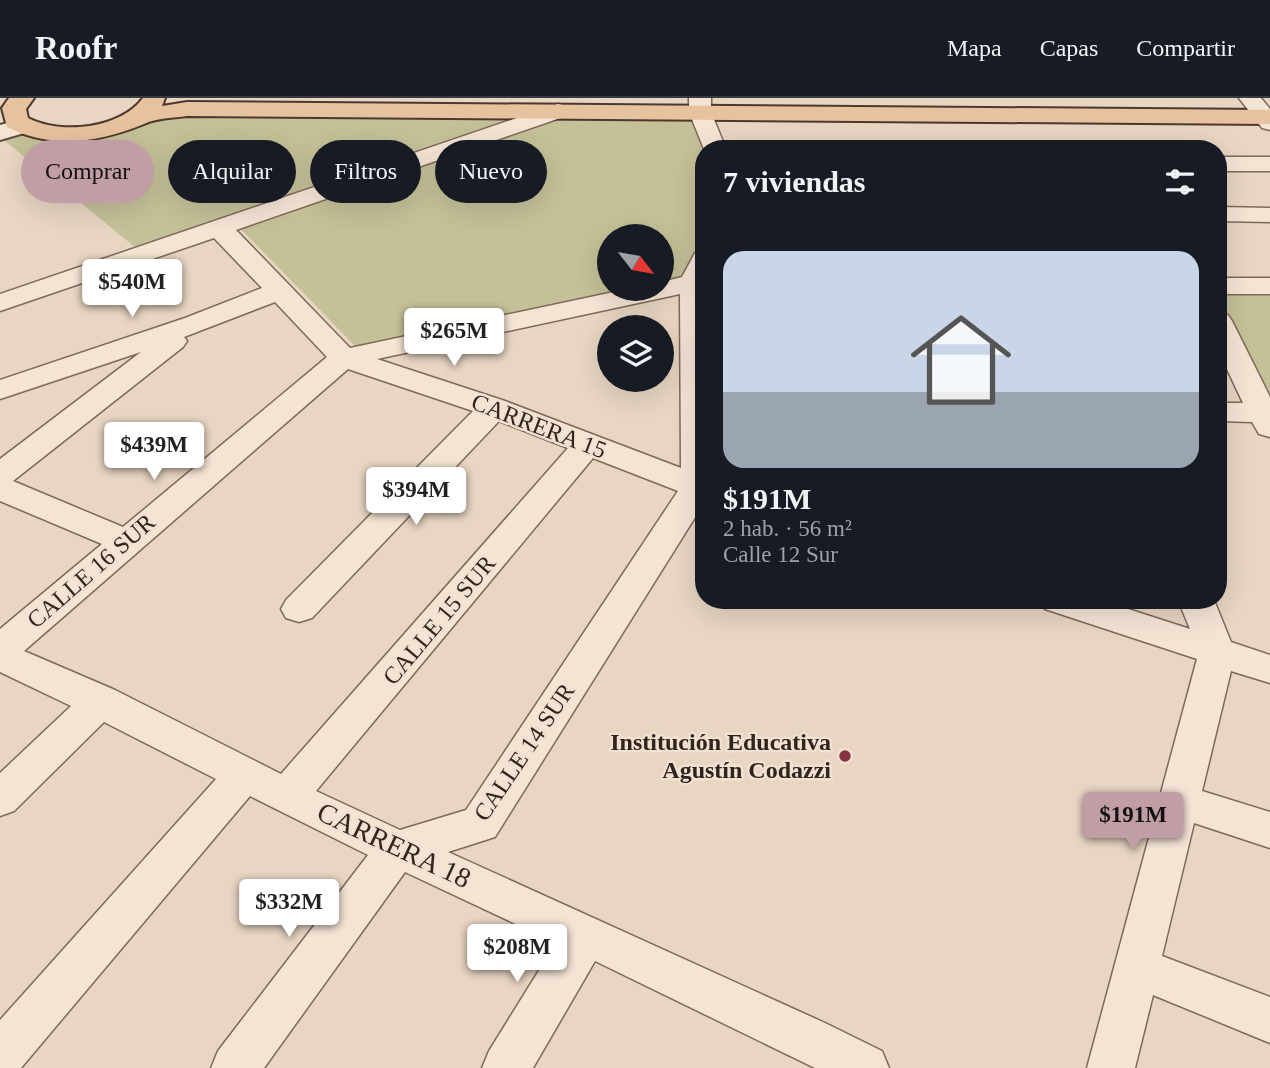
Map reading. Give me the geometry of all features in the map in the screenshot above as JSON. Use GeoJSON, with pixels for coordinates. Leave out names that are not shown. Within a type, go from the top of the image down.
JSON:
{"type":"FeatureCollection","features":[{"type":"Feature","properties":{"kind":"main road"},"geometry":{"type":"LineString","coordinates":[[138,117],[153,105],[155,98]]}},
{"type":"Feature","properties":{"kind":"main road"},"geometry":{"type":"LineString","coordinates":[[10,116],[55,134],[100,131],[138,117],[187,109],[558,111],[700,105],[1269,119]]}},
{"type":"Feature","properties":{"kind":"street"},"geometry":{"type":"LineString","coordinates":[[1250,98],[1269,119]]}},
{"type":"Feature","properties":{"kind":"street"},"geometry":{"type":"LineString","coordinates":[[700,105],[712,140]]}},
{"type":"Feature","properties":{"kind":"street"},"geometry":{"type":"LineString","coordinates":[[0,303],[558,111]]}},
{"type":"Feature","properties":{"kind":"street"},"geometry":{"type":"LineString","coordinates":[[1227,164],[1270,164]]}},
{"type":"Feature","properties":{"kind":"street"},"geometry":{"type":"LineString","coordinates":[[1227,214],[1270,215]]}},
{"type":"Feature","properties":{"kind":"street","name":"CARRERA 15"},"geometry":{"type":"LineString","coordinates":[[220,229],[344,358],[494,408],[695,486]]}},
{"type":"Feature","properties":{"kind":"street"},"geometry":{"type":"LineString","coordinates":[[344,358],[695,276]]}},
{"type":"Feature","properties":{"kind":"street"},"geometry":{"type":"LineString","coordinates":[[1227,286],[1270,286]]}},
{"type":"Feature","properties":{"kind":"street"},"geometry":{"type":"LineString","coordinates":[[1227,286],[1270,302]]}},
{"type":"Feature","properties":{"kind":"street"},"geometry":{"type":"LineString","coordinates":[[0,390],[195,324],[280,291]]}},
{"type":"Feature","properties":{"kind":"street"},"geometry":{"type":"LineString","coordinates":[[0,475],[195,324]]}},
{"type":"Feature","properties":{"kind":"street"},"geometry":{"type":"LineString","coordinates":[[1227,338],[1268,418]]}},
{"type":"Feature","properties":{"kind":"street","name":"CALLE 16 SUR"},"geometry":{"type":"LineString","coordinates":[[0,650],[344,358]]}},
{"type":"Feature","properties":{"kind":"street"},"geometry":{"type":"LineString","coordinates":[[299,609],[494,408]]}},
{"type":"Feature","properties":{"kind":"street"},"geometry":{"type":"LineString","coordinates":[[1227,413],[1268,418]]}},
{"type":"Feature","properties":{"kind":"street","name":"CALLE 15 SUR"},"geometry":{"type":"LineString","coordinates":[[288,794],[588,444]]}},
{"type":"Feature","properties":{"kind":"street"},"geometry":{"type":"LineString","coordinates":[[0,488],[126,541]]}},
{"type":"Feature","properties":{"kind":"street","name":"CALLE 14 SUR"},"geometry":{"type":"LineString","coordinates":[[397,849],[480,824],[695,496]]}},
{"type":"Feature","properties":{"kind":"street"},"geometry":{"type":"LineString","coordinates":[[1086,609],[1270,669]]}},
{"type":"Feature","properties":{"kind":"street"},"geometry":{"type":"LineString","coordinates":[[1111,1068],[1217,652],[1200,609]]}},
{"type":"Feature","properties":{"kind":"street","name":"CARRERA 18"},"geometry":{"type":"LineString","coordinates":[[0,656],[101,701],[397,849],[586,934],[808,1055],[864,1068]]}},
{"type":"Feature","properties":{"kind":"street"},"geometry":{"type":"LineString","coordinates":[[0,799],[101,701]]}},
{"type":"Feature","properties":{"kind":"street"},"geometry":{"type":"LineString","coordinates":[[0,1056],[245,774]]}},
{"type":"Feature","properties":{"kind":"street"},"geometry":{"type":"LineString","coordinates":[[1178,801],[1270,830]]}},
{"type":"Feature","properties":{"kind":"street"},"geometry":{"type":"LineString","coordinates":[[235,1068],[397,849]]}},
{"type":"Feature","properties":{"kind":"street"},"geometry":{"type":"LineString","coordinates":[[506,1068],[586,934]]}},
{"type":"Feature","properties":{"kind":"street"},"geometry":{"type":"LineString","coordinates":[[1137,967],[1270,1020]]}},
{"type":"Feature","properties":{"kind":"shaded area"},"geometry":{"type":"Polygon","coordinates":[[[542,114],[466,140],[435,140],[435,151],[421,156],[421,140],[310,140],[310,194],[296,199],[296,140],[168,140],[168,203],[283,203],[141,252],[81,203],[154,203],[154,140],[21,140],[21,154],[0,137],[24,129],[55,137],[157,115],[542,114]]]}},
{"type":"Feature","properties":{"kind":"shaded area"},"geometry":{"type":"Polygon","coordinates":[[[559,115],[695,115],[705,140],[695,140],[695,275],[674,280],[674,224],[597,224],[597,296],[358,349],[239,227],[310,202],[421,203],[421,163],[435,158],[435,203],[547,203],[547,140],[488,140],[559,115]]]}},
{"type":"Feature","properties":{"kind":"shaded area"},"geometry":{"type":"Polygon","coordinates":[[[1270,291],[1270,407],[1227,322],[1227,292],[1270,291]]]}},
{"type":"Feature","properties":{"kind":"place","name":"Institución Educativa Agustín Codazzi"},"geometry":{"type":"Point","coordinates":[845,756]}}]}
